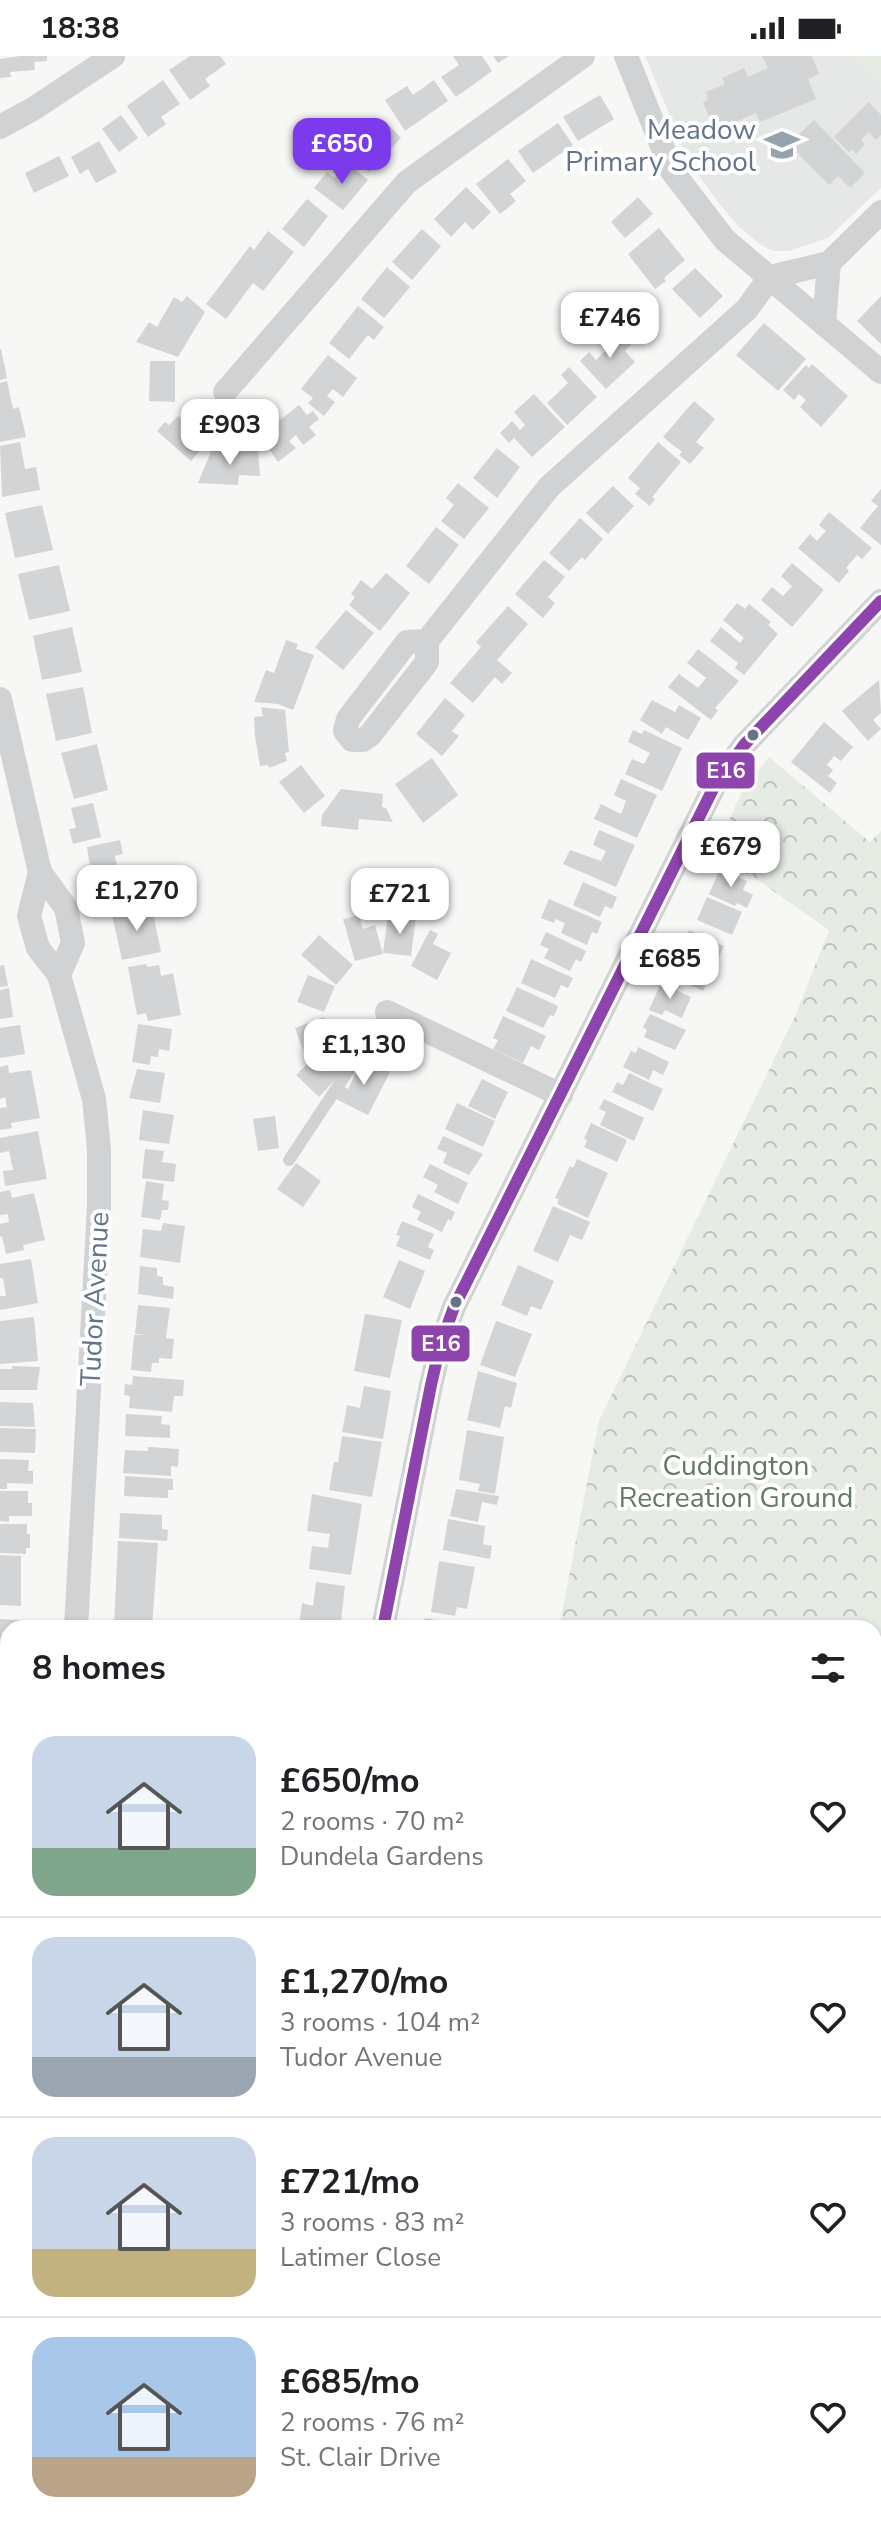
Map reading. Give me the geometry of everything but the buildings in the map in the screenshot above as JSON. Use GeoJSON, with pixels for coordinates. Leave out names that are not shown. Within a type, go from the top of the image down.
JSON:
{"type":"FeatureCollection","features":[{"type":"Feature","properties":{"kind":"street"},"geometry":{"type":"LineString","coordinates":[[0,127],[113,56]]}},
{"type":"Feature","properties":{"kind":"street"},"geometry":{"type":"LineString","coordinates":[[225,392],[407,182],[583,56]]}},
{"type":"Feature","properties":{"kind":"street"},"geometry":{"type":"LineString","coordinates":[[626,56],[672,171],[725,240],[881,372]]}},
{"type":"Feature","properties":{"kind":"street"},"geometry":{"type":"LineString","coordinates":[[427,641],[549,487],[747,309],[770,277],[829,263],[881,212]]}},
{"type":"Feature","properties":{"kind":"street"},"geometry":{"type":"LineString","coordinates":[[824,324],[829,263]]}},
{"type":"Feature","properties":{"kind":"street"},"geometry":{"type":"LineString","coordinates":[[385,1620],[440,1346],[454,1307],[715,785],[744,745],[881,601]]}},
{"type":"Feature","properties":{"kind":"street","name":"Tudor Avenue"},"geometry":{"type":"LineString","coordinates":[[0,699],[40,872],[66,908],[73,943],[59,975]]}},
{"type":"Feature","properties":{"kind":"street","name":"Tudor Avenue"},"geometry":{"type":"LineString","coordinates":[[40,872],[29,916],[38,948],[59,975],[94,1099],[99,1149],[99,1206],[76,1620]]}},
{"type":"Feature","properties":{"kind":"street"},"geometry":{"type":"LineString","coordinates":[[387,1012],[561,1095]]}},
{"type":"Feature","properties":{"kind":"lane"},"geometry":{"type":"LineString","coordinates":[[289,1160],[387,1012]]}},
{"type":"Feature","properties":{"kind":"shaded area","name":"Meadow Primary School"},"geometry":{"type":"Polygon","coordinates":[[[645,56],[881,56],[881,188],[828,238],[789,251],[774,251],[761,245],[739,227],[689,162],[645,56]]]}},
{"type":"Feature","properties":{"kind":"green space"},"geometry":{"type":"Polygon","coordinates":[[[848,56],[881,56],[881,90],[848,56]]]}},
{"type":"Feature","properties":{"kind":"green space","name":"Cuddington Recreation Ground"},"geometry":{"type":"Polygon","coordinates":[[[769,757],[870,842],[881,831],[881,1620],[561,1620],[599,1421],[796,1014],[829,930],[756,879],[713,857],[742,791],[769,757]]]}},
{"type":"Feature","properties":{"kind":"transit line","name":"E16"},"geometry":{"type":"LineString","coordinates":[[385,1620],[431,1385],[454,1307],[715,785],[744,745],[881,601]]}},
{"type":"Feature","properties":{"kind":"place","name":"Meadow Primary School"},"geometry":{"type":"Point","coordinates":[782,145]}}]}
